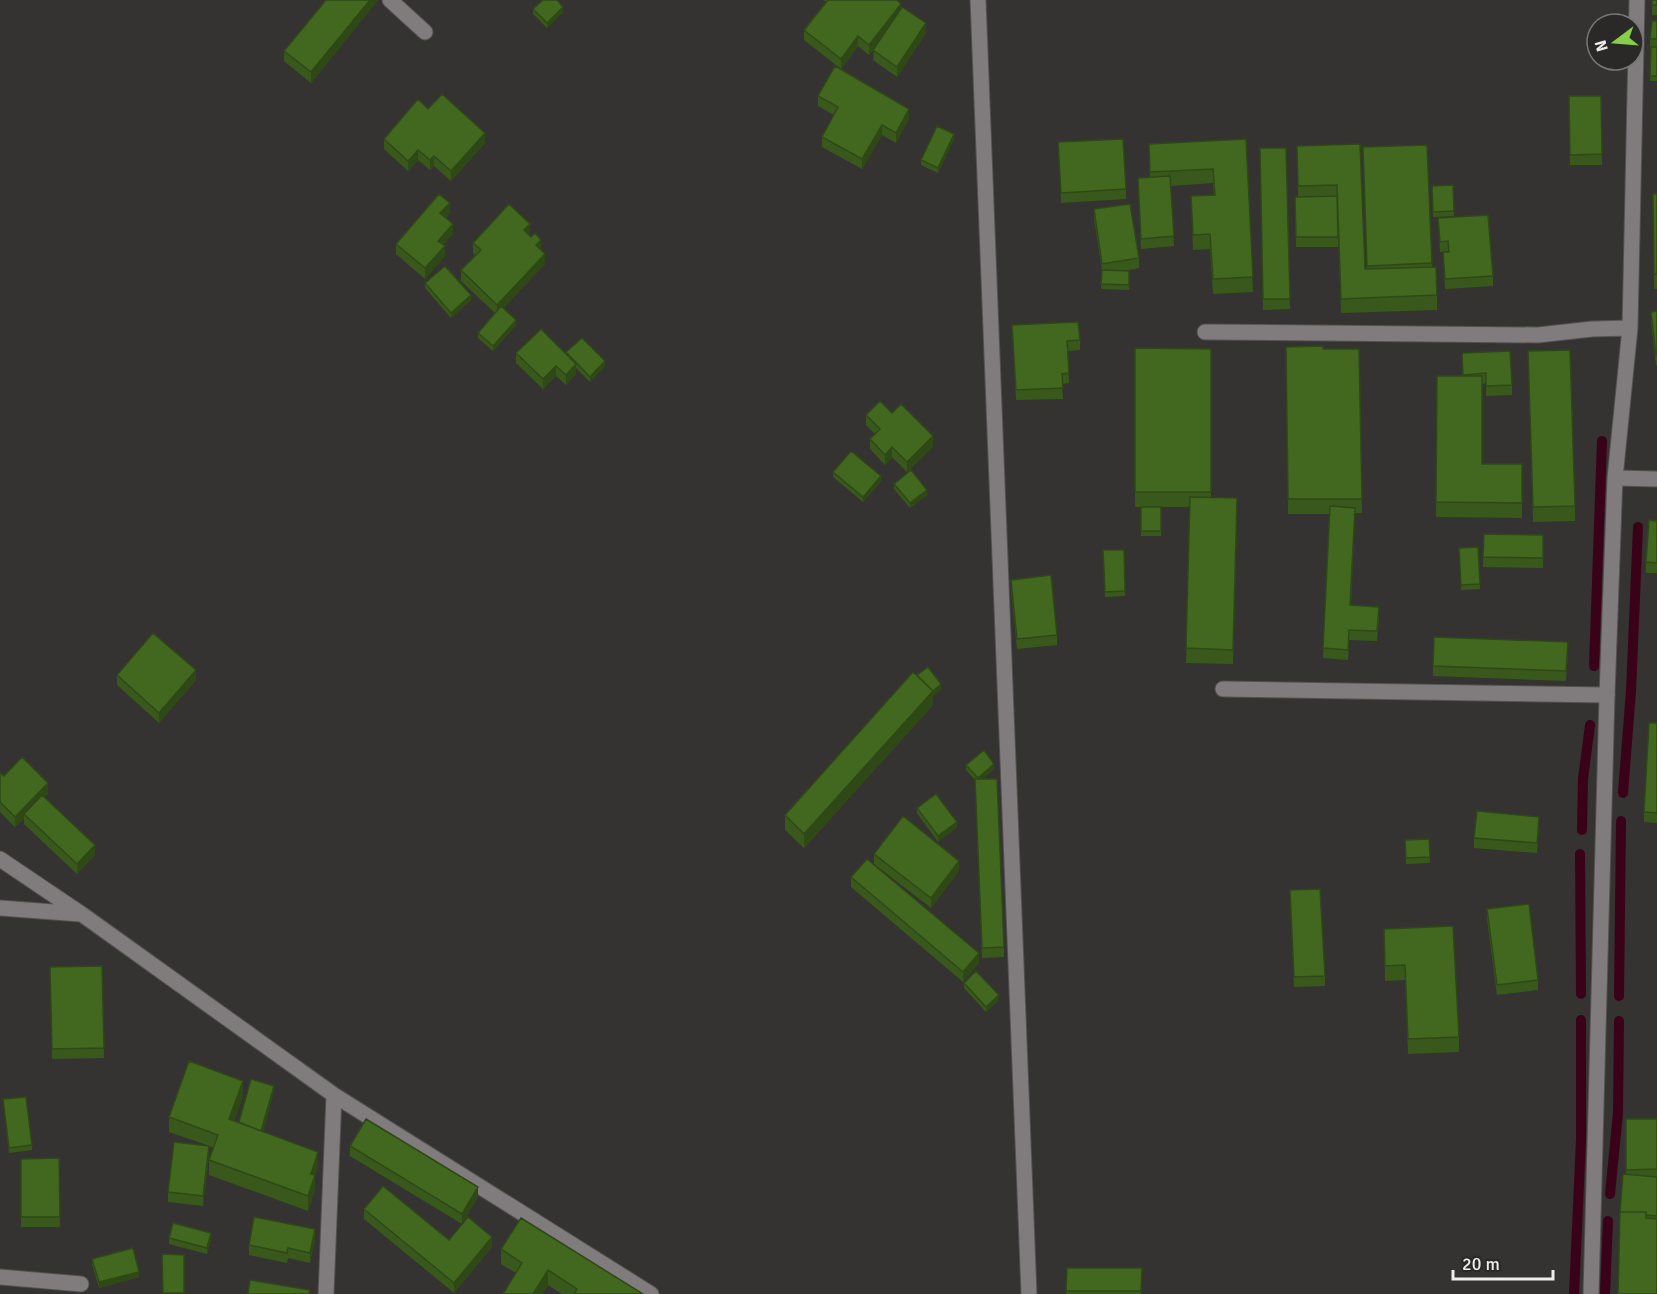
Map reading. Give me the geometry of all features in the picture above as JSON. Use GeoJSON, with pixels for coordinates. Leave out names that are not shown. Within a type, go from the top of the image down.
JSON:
{"type":"FeatureCollection","features":[{"type":"Feature","properties":{"kind":"street"},"geometry":{"type":"LineString","coordinates":[[390,0],[425,32]]}},
{"type":"Feature","properties":{"kind":"street"},"geometry":{"type":"LineString","coordinates":[[978,0],[1029,1294]]}},
{"type":"Feature","properties":{"kind":"street"},"geometry":{"type":"LineString","coordinates":[[1591,1294],[1607,695],[1615,478],[1630,328],[1637,0]]}},
{"type":"Feature","properties":{"kind":"street"},"geometry":{"type":"LineString","coordinates":[[1205,332],[1538,335],[1592,329],[1630,328]]}},
{"type":"Feature","properties":{"kind":"street"},"geometry":{"type":"LineString","coordinates":[[1615,478],[1657,479]]}},
{"type":"Feature","properties":{"kind":"street"},"geometry":{"type":"LineString","coordinates":[[1223,689],[1607,695]]}},
{"type":"Feature","properties":{"kind":"street"},"geometry":{"type":"LineString","coordinates":[[0,860],[83,915],[334,1095],[651,1294]]}},
{"type":"Feature","properties":{"kind":"street"},"geometry":{"type":"LineString","coordinates":[[0,908],[83,915]]}},
{"type":"Feature","properties":{"kind":"street"},"geometry":{"type":"LineString","coordinates":[[326,1294],[334,1095]]}},
{"type":"Feature","properties":{"kind":"street"},"geometry":{"type":"LineString","coordinates":[[0,1277],[81,1284]]}},
{"type":"Feature","properties":{"kind":"building"},"geometry":{"type":"Polygon","coordinates":[[[326,0],[370,0],[311,72],[284,51],[326,0]]]}},
{"type":"Feature","properties":{"kind":"building"},"geometry":{"type":"Polygon","coordinates":[[[543,0],[557,0],[563,7],[547,23],[533,9],[543,0]]]}},
{"type":"Feature","properties":{"kind":"building"},"geometry":{"type":"Polygon","coordinates":[[[828,0],[897,0],[901,4],[869,45],[858,36],[841,59],[804,30],[828,0]]]}},
{"type":"Feature","properties":{"kind":"building"},"geometry":{"type":"Polygon","coordinates":[[[1652,0],[1657,0],[1657,5],[1652,5],[1652,0]]]}},
{"type":"Feature","properties":{"kind":"building"},"geometry":{"type":"Polygon","coordinates":[[[902,7],[926,23],[897,67],[873,50],[902,7]]]}},
{"type":"Feature","properties":{"kind":"building"},"geometry":{"type":"Polygon","coordinates":[[[1652,21],[1657,21],[1657,39],[1650,39],[1652,21]]]}},
{"type":"Feature","properties":{"kind":"building"},"geometry":{"type":"Polygon","coordinates":[[[1651,47],[1657,47],[1657,76],[1650,76],[1651,47]]]}},
{"type":"Feature","properties":{"kind":"building"},"geometry":{"type":"Polygon","coordinates":[[[835,66],[909,109],[896,133],[882,125],[862,159],[822,137],[838,107],[818,96],[835,66]]]}},
{"type":"Feature","properties":{"kind":"building"},"geometry":{"type":"Polygon","coordinates":[[[442,94],[485,133],[451,171],[434,156],[430,160],[418,150],[408,161],[384,139],[418,99],[428,109],[442,94]]]}},
{"type":"Feature","properties":{"kind":"building"},"geometry":{"type":"Polygon","coordinates":[[[1569,96],[1601,96],[1602,154],[1570,155],[1569,96]]]}},
{"type":"Feature","properties":{"kind":"building"},"geometry":{"type":"Polygon","coordinates":[[[937,126],[954,134],[938,168],[921,160],[937,126]]]}},
{"type":"Feature","properties":{"kind":"building"},"geometry":{"type":"Polygon","coordinates":[[[1123,139],[1126,189],[1061,193],[1058,142],[1123,139]]]}},
{"type":"Feature","properties":{"kind":"building"},"geometry":{"type":"Polygon","coordinates":[[[1246,139],[1253,277],[1213,279],[1210,234],[1193,235],[1191,196],[1215,195],[1213,169],[1150,172],[1149,144],[1246,139]]]}},
{"type":"Feature","properties":{"kind":"building"},"geometry":{"type":"Polygon","coordinates":[[[1360,144],[1365,269],[1436,267],[1437,295],[1341,299],[1337,185],[1298,186],[1297,146],[1360,144]]]}},
{"type":"Feature","properties":{"kind":"building"},"geometry":{"type":"Polygon","coordinates":[[[1427,145],[1432,263],[1367,266],[1363,147],[1427,145]]]}},
{"type":"Feature","properties":{"kind":"building"},"geometry":{"type":"Polygon","coordinates":[[[1260,148],[1286,148],[1290,299],[1263,299],[1260,148]]]}},
{"type":"Feature","properties":{"kind":"building"},"geometry":{"type":"Polygon","coordinates":[[[1170,176],[1174,236],[1141,239],[1138,178],[1170,176]]]}},
{"type":"Feature","properties":{"kind":"building"},"geometry":{"type":"Polygon","coordinates":[[[1453,185],[1454,211],[1433,212],[1432,186],[1453,185]]]}},
{"type":"Feature","properties":{"kind":"building"},"geometry":{"type":"Polygon","coordinates":[[[439,194],[450,203],[440,213],[453,224],[438,241],[445,246],[425,268],[396,244],[439,194]]]}},
{"type":"Feature","properties":{"kind":"building"},"geometry":{"type":"Polygon","coordinates":[[[1653,194],[1657,194],[1657,274],[1654,274],[1653,194]]]}},
{"type":"Feature","properties":{"kind":"building"},"geometry":{"type":"Polygon","coordinates":[[[1337,196],[1338,237],[1296,237],[1295,197],[1337,196]]]}},
{"type":"Feature","properties":{"kind":"building"},"geometry":{"type":"Polygon","coordinates":[[[509,204],[530,224],[524,230],[531,237],[535,233],[541,240],[536,245],[545,254],[497,305],[461,270],[481,250],[473,243],[509,204]]]}},
{"type":"Feature","properties":{"kind":"building"},"geometry":{"type":"Polygon","coordinates":[[[1130,204],[1139,258],[1102,264],[1094,209],[1130,204]]]}},
{"type":"Feature","properties":{"kind":"building"},"geometry":{"type":"Polygon","coordinates":[[[1488,215],[1493,276],[1445,279],[1443,252],[1449,252],[1448,241],[1440,242],[1438,218],[1488,215]]]}},
{"type":"Feature","properties":{"kind":"building"},"geometry":{"type":"Polygon","coordinates":[[[445,266],[471,295],[451,313],[425,283],[445,266]]]}},
{"type":"Feature","properties":{"kind":"building"},"geometry":{"type":"Polygon","coordinates":[[[1102,270],[1129,271],[1129,285],[1101,284],[1102,270]]]}},
{"type":"Feature","properties":{"kind":"building"},"geometry":{"type":"Polygon","coordinates":[[[501,306],[516,320],[493,346],[478,333],[501,306]]]}},
{"type":"Feature","properties":{"kind":"building"},"geometry":{"type":"Polygon","coordinates":[[[1657,311],[1657,355],[1656,355],[1651,312],[1657,311]]]}},
{"type":"Feature","properties":{"kind":"building"},"geometry":{"type":"Polygon","coordinates":[[[1078,322],[1080,340],[1067,341],[1069,373],[1062,374],[1063,388],[1016,390],[1012,325],[1078,322]]]}},
{"type":"Feature","properties":{"kind":"building"},"geometry":{"type":"Polygon","coordinates":[[[541,329],[576,364],[566,375],[556,366],[543,379],[516,353],[541,329]]]}},
{"type":"Feature","properties":{"kind":"building"},"geometry":{"type":"Polygon","coordinates":[[[582,338],[605,361],[590,377],[566,352],[582,338]]]}},
{"type":"Feature","properties":{"kind":"building"},"geometry":{"type":"Polygon","coordinates":[[[1323,346],[1323,349],[1359,349],[1362,499],[1288,499],[1286,347],[1323,346]]]}},
{"type":"Feature","properties":{"kind":"building"},"geometry":{"type":"Polygon","coordinates":[[[1135,348],[1211,349],[1211,492],[1135,492],[1135,348]]]}},
{"type":"Feature","properties":{"kind":"building"},"geometry":{"type":"Polygon","coordinates":[[[1570,350],[1575,506],[1533,507],[1528,351],[1570,350]]]}},
{"type":"Feature","properties":{"kind":"building"},"geometry":{"type":"Polygon","coordinates":[[[1510,351],[1512,385],[1486,386],[1486,373],[1463,375],[1462,353],[1510,351]]]}},
{"type":"Feature","properties":{"kind":"building"},"geometry":{"type":"Polygon","coordinates":[[[1437,376],[1482,376],[1482,464],[1522,464],[1522,503],[1436,502],[1437,376]]]}},
{"type":"Feature","properties":{"kind":"building"},"geometry":{"type":"Polygon","coordinates":[[[880,401],[892,413],[901,404],[933,436],[907,462],[892,447],[885,455],[870,439],[880,429],[866,415],[880,401]]]}},
{"type":"Feature","properties":{"kind":"building"},"geometry":{"type":"Polygon","coordinates":[[[851,451],[881,476],[863,497],[833,472],[851,451]]]}},
{"type":"Feature","properties":{"kind":"building"},"geometry":{"type":"Polygon","coordinates":[[[911,470],[927,490],[910,503],[894,484],[911,470]]]}},
{"type":"Feature","properties":{"kind":"building"},"geometry":{"type":"Polygon","coordinates":[[[1190,497],[1237,498],[1233,650],[1186,648],[1190,497]]]}},
{"type":"Feature","properties":{"kind":"building"},"geometry":{"type":"Polygon","coordinates":[[[1330,506],[1355,508],[1350,605],[1379,607],[1377,631],[1349,630],[1348,650],[1323,648],[1330,506]]]}},
{"type":"Feature","properties":{"kind":"building"},"geometry":{"type":"Polygon","coordinates":[[[1141,507],[1161,507],[1161,531],[1141,531],[1141,507]]]}},
{"type":"Feature","properties":{"kind":"building"},"geometry":{"type":"Polygon","coordinates":[[[1649,520],[1657,521],[1657,563],[1646,562],[1649,520]]]}},
{"type":"Feature","properties":{"kind":"building"},"geometry":{"type":"Polygon","coordinates":[[[1484,534],[1543,535],[1543,558],[1483,557],[1484,534]]]}},
{"type":"Feature","properties":{"kind":"building"},"geometry":{"type":"Polygon","coordinates":[[[1478,547],[1480,584],[1461,585],[1459,548],[1478,547]]]}},
{"type":"Feature","properties":{"kind":"building"},"geometry":{"type":"Polygon","coordinates":[[[1103,550],[1124,550],[1125,591],[1105,592],[1103,550]]]}},
{"type":"Feature","properties":{"kind":"building"},"geometry":{"type":"Polygon","coordinates":[[[1051,575],[1057,635],[1017,639],[1011,580],[1051,575]]]}},
{"type":"Feature","properties":{"kind":"building"},"geometry":{"type":"Polygon","coordinates":[[[153,633],[196,670],[159,713],[117,675],[153,633]]]}},
{"type":"Feature","properties":{"kind":"building"},"geometry":{"type":"Polygon","coordinates":[[[1434,637],[1568,642],[1566,671],[1433,666],[1434,637]]]}},
{"type":"Feature","properties":{"kind":"building"},"geometry":{"type":"Polygon","coordinates":[[[928,667],[941,684],[933,691],[917,675],[928,667]]]}},
{"type":"Feature","properties":{"kind":"building"},"geometry":{"type":"Polygon","coordinates":[[[913,672],[933,691],[804,834],[785,815],[913,672]]]}},
{"type":"Feature","properties":{"kind":"building"},"geometry":{"type":"Polygon","coordinates":[[[1649,723],[1657,723],[1657,813],[1644,812],[1649,723]]]}},
{"type":"Feature","properties":{"kind":"building"},"geometry":{"type":"Polygon","coordinates":[[[984,750],[994,764],[978,778],[966,765],[984,750]]]}},
{"type":"Feature","properties":{"kind":"building"},"geometry":{"type":"Polygon","coordinates":[[[22,757],[48,783],[15,817],[0,802],[0,773],[4,776],[22,757]]]}},
{"type":"Feature","properties":{"kind":"building"},"geometry":{"type":"Polygon","coordinates":[[[975,779],[997,779],[1004,947],[982,948],[975,779]]]}},
{"type":"Feature","properties":{"kind":"building"},"geometry":{"type":"Polygon","coordinates":[[[936,794],[957,822],[938,836],[917,808],[936,794]]]}},
{"type":"Feature","properties":{"kind":"building"},"geometry":{"type":"Polygon","coordinates":[[[42,795],[95,845],[77,864],[24,814],[42,795]]]}},
{"type":"Feature","properties":{"kind":"building"},"geometry":{"type":"Polygon","coordinates":[[[1477,811],[1539,817],[1537,843],[1474,838],[1477,811]]]}},
{"type":"Feature","properties":{"kind":"building"},"geometry":{"type":"Polygon","coordinates":[[[903,816],[959,861],[931,898],[874,854],[903,816]]]}},
{"type":"Feature","properties":{"kind":"building"},"geometry":{"type":"Polygon","coordinates":[[[1429,839],[1430,857],[1406,858],[1405,840],[1429,839]]]}},
{"type":"Feature","properties":{"kind":"building"},"geometry":{"type":"Polygon","coordinates":[[[867,859],[979,953],[963,972],[851,877],[867,859]]]}},
{"type":"Feature","properties":{"kind":"building"},"geometry":{"type":"Polygon","coordinates":[[[1320,889],[1325,976],[1294,977],[1290,890],[1320,889]]]}},
{"type":"Feature","properties":{"kind":"building"},"geometry":{"type":"Polygon","coordinates":[[[1529,904],[1538,980],[1497,985],[1487,909],[1529,904]]]}},
{"type":"Feature","properties":{"kind":"building"},"geometry":{"type":"Polygon","coordinates":[[[1453,926],[1459,1037],[1408,1039],[1405,965],[1385,966],[1384,929],[1453,926]]]}},
{"type":"Feature","properties":{"kind":"building"},"geometry":{"type":"Polygon","coordinates":[[[102,966],[104,1048],[52,1049],[50,967],[102,966]]]}},
{"type":"Feature","properties":{"kind":"building"},"geometry":{"type":"Polygon","coordinates":[[[976,971],[999,995],[986,1007],[964,983],[976,971]]]}},
{"type":"Feature","properties":{"kind":"building"},"geometry":{"type":"Polygon","coordinates":[[[189,1061],[243,1081],[229,1119],[318,1152],[311,1174],[315,1175],[308,1196],[209,1160],[218,1135],[169,1117],[189,1061]]]}},
{"type":"Feature","properties":{"kind":"building"},"geometry":{"type":"Polygon","coordinates":[[[251,1079],[274,1086],[261,1131],[239,1122],[251,1079]]]}},
{"type":"Feature","properties":{"kind":"building"},"geometry":{"type":"Polygon","coordinates":[[[26,1097],[32,1145],[9,1148],[3,1099],[26,1097]]]}},
{"type":"Feature","properties":{"kind":"building"},"geometry":{"type":"Polygon","coordinates":[[[366,1119],[478,1187],[462,1214],[350,1146],[366,1119]]]}},
{"type":"Feature","properties":{"kind":"building"},"geometry":{"type":"Polygon","coordinates":[[[1626,1119],[1657,1119],[1657,1169],[1626,1170],[1626,1119]]]}},
{"type":"Feature","properties":{"kind":"building"},"geometry":{"type":"Polygon","coordinates":[[[174,1142],[209,1146],[203,1196],[168,1192],[174,1142]]]}},
{"type":"Feature","properties":{"kind":"building"},"geometry":{"type":"Polygon","coordinates":[[[59,1158],[60,1217],[21,1217],[21,1159],[59,1158]]]}},
{"type":"Feature","properties":{"kind":"building"},"geometry":{"type":"Polygon","coordinates":[[[1623,1174],[1657,1177],[1657,1216],[1646,1215],[1646,1212],[1620,1212],[1623,1174]]]}},
{"type":"Feature","properties":{"kind":"building"},"geometry":{"type":"Polygon","coordinates":[[[383,1186],[449,1240],[468,1217],[492,1237],[454,1283],[364,1209],[383,1186]]]}},
{"type":"Feature","properties":{"kind":"building"},"geometry":{"type":"Polygon","coordinates":[[[1620,1212],[1646,1212],[1646,1218],[1657,1219],[1657,1294],[1618,1294],[1620,1212]]]}},
{"type":"Feature","properties":{"kind":"building"},"geometry":{"type":"Polygon","coordinates":[[[254,1217],[315,1229],[310,1253],[288,1248],[287,1253],[249,1245],[254,1217]]]}},
{"type":"Feature","properties":{"kind":"building"},"geometry":{"type":"Polygon","coordinates":[[[521,1218],[643,1294],[574,1294],[577,1289],[548,1270],[533,1294],[503,1294],[522,1263],[501,1249],[521,1218]]]}},
{"type":"Feature","properties":{"kind":"building"},"geometry":{"type":"Polygon","coordinates":[[[173,1223],[211,1233],[207,1248],[169,1238],[173,1223]]]}},
{"type":"Feature","properties":{"kind":"building"},"geometry":{"type":"Polygon","coordinates":[[[133,1248],[139,1272],[99,1282],[92,1259],[133,1248]]]}},
{"type":"Feature","properties":{"kind":"building"},"geometry":{"type":"Polygon","coordinates":[[[162,1254],[184,1255],[184,1293],[163,1293],[162,1254]]]}},
{"type":"Feature","properties":{"kind":"building"},"geometry":{"type":"Polygon","coordinates":[[[1067,1268],[1142,1268],[1141,1291],[1066,1291],[1067,1268]]]}},
{"type":"Feature","properties":{"kind":"building"},"geometry":{"type":"Polygon","coordinates":[[[250,1280],[310,1290],[309,1294],[248,1294],[250,1280]]]}},
{"type":"Feature","properties":{"kind":"waterway"},"geometry":{"type":"LineString","coordinates":[[1594,666],[1602,441]]}},
{"type":"Feature","properties":{"kind":"waterway"},"geometry":{"type":"LineString","coordinates":[[1623,793],[1631,691],[1638,527]]}},
{"type":"Feature","properties":{"kind":"waterway"},"geometry":{"type":"LineString","coordinates":[[1582,830],[1583,779],[1590,725]]}},
{"type":"Feature","properties":{"kind":"waterway"},"geometry":{"type":"LineString","coordinates":[[1619,996],[1621,821]]}},
{"type":"Feature","properties":{"kind":"waterway"},"geometry":{"type":"LineString","coordinates":[[1580,854],[1581,994]]}},
{"type":"Feature","properties":{"kind":"waterway"},"geometry":{"type":"LineString","coordinates":[[1574,1294],[1581,1140],[1581,1020]]}},
{"type":"Feature","properties":{"kind":"waterway"},"geometry":{"type":"LineString","coordinates":[[1610,1194],[1618,1113],[1619,1021]]}},
{"type":"Feature","properties":{"kind":"waterway"},"geometry":{"type":"LineString","coordinates":[[1605,1294],[1608,1221]]}}]}
